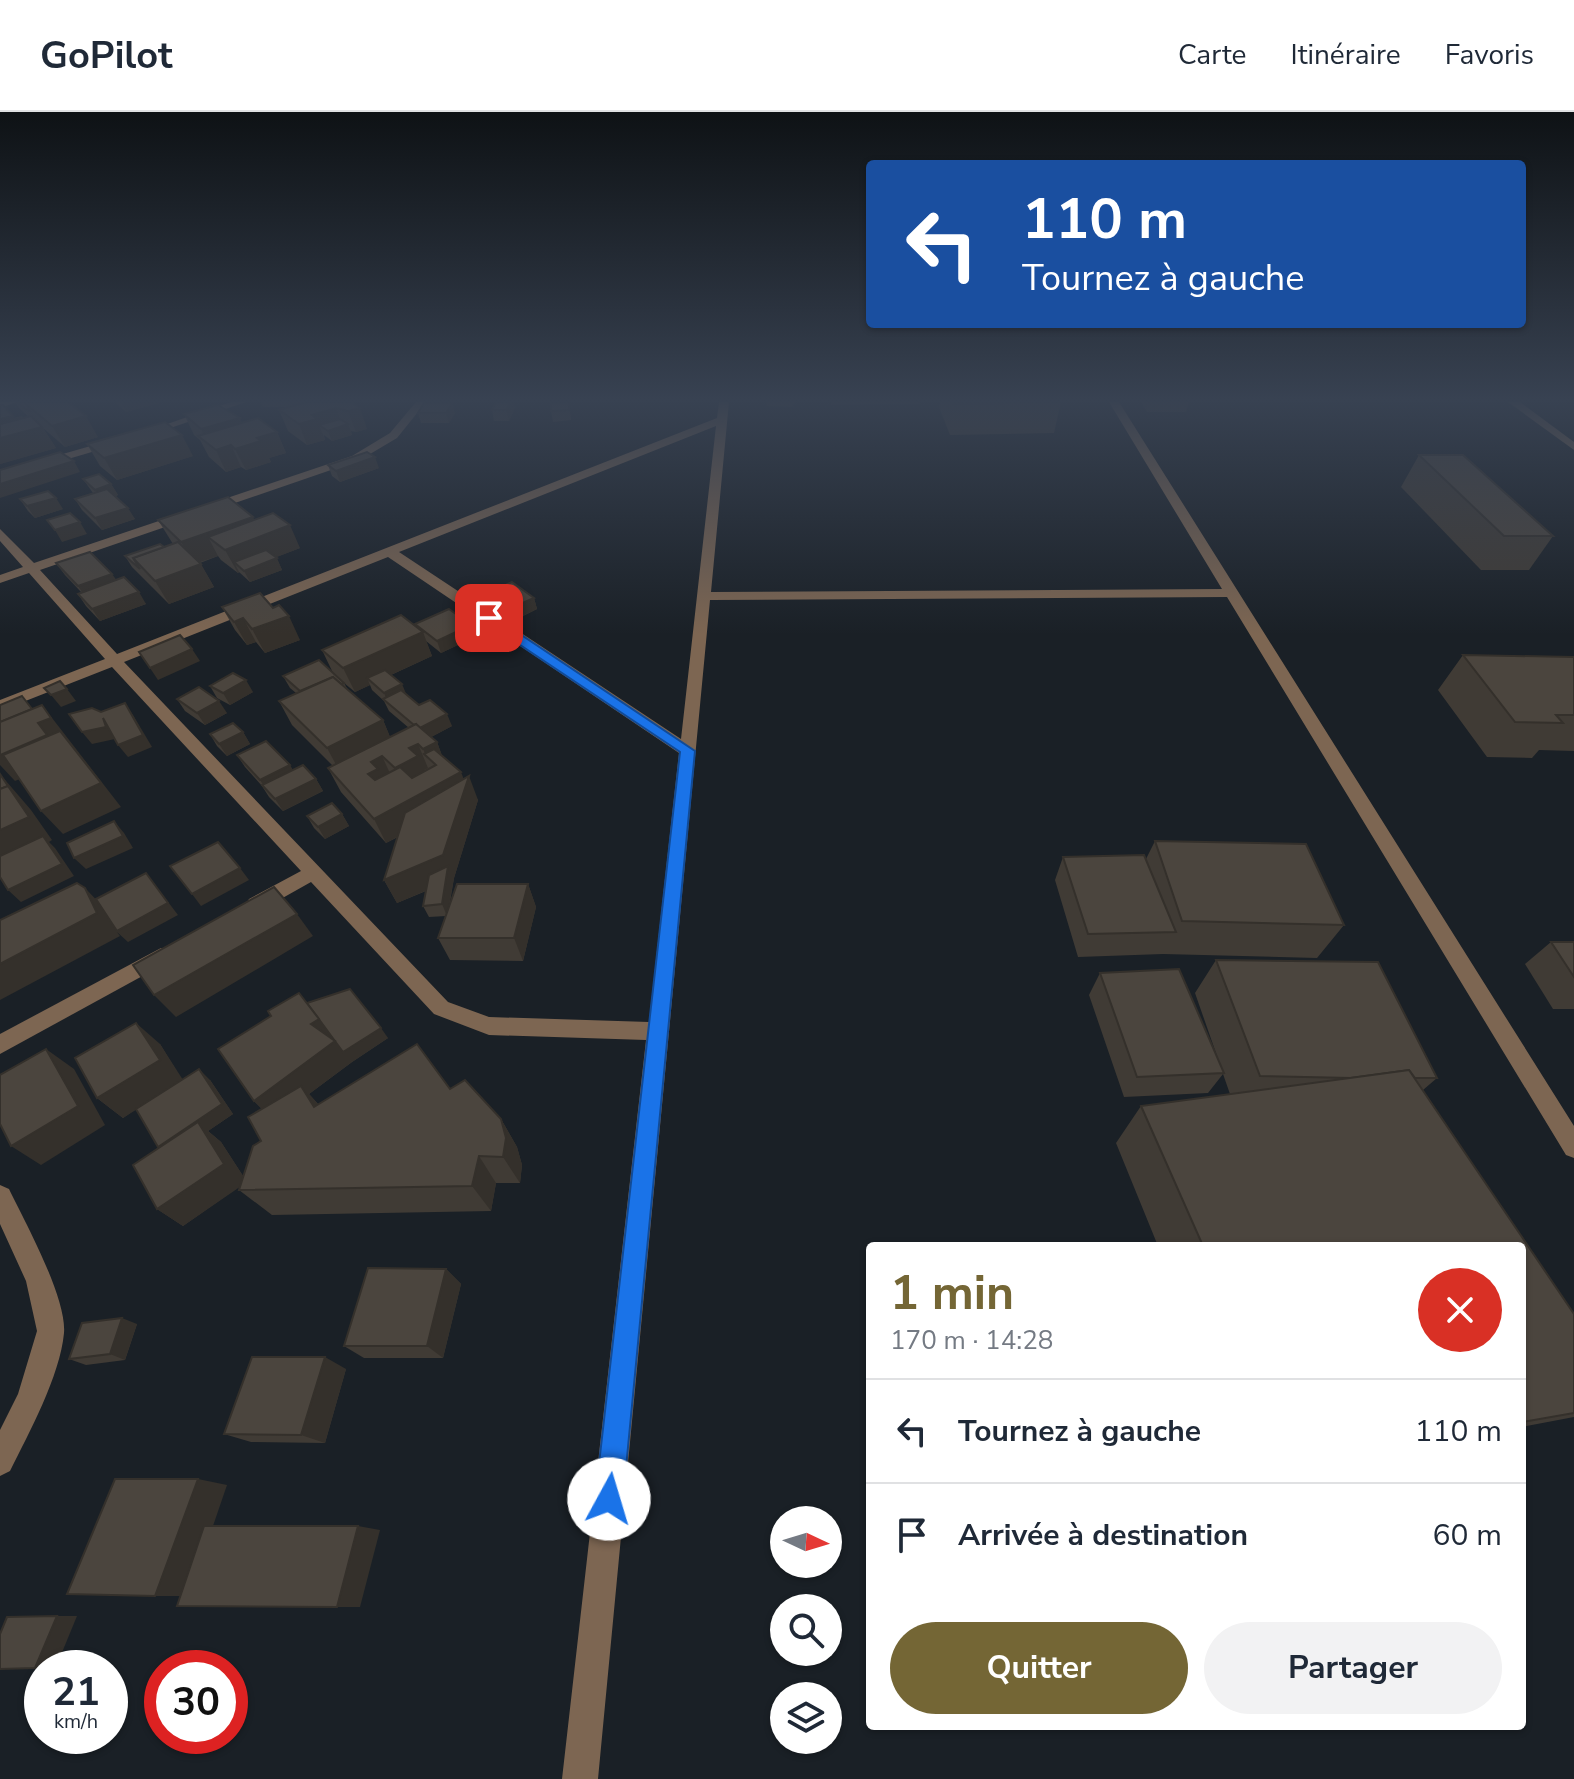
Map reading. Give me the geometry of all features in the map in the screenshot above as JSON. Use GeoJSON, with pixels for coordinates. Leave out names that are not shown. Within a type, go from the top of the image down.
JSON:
{"type":"FeatureCollection","features":[{"type":"Feature","properties":{"kind":"street"},"geometry":{"type":"LineString","coordinates":[[0,579],[292,480]]}},
{"type":"Feature","properties":{"kind":"street"},"geometry":{"type":"LineString","coordinates":[[0,706],[390,552],[561,480]]}},
{"type":"Feature","properties":{"kind":"street"},"geometry":{"type":"LineString","coordinates":[[580,1779],[716,480]]}},
{"type":"Feature","properties":{"kind":"street"},"geometry":{"type":"LineString","coordinates":[[1162,480],[1574,1147]]}},
{"type":"Feature","properties":{"kind":"street"},"geometry":{"type":"LineString","coordinates":[[0,533],[116,662],[441,1008],[489,1026],[658,1031]]}},
{"type":"Feature","properties":{"kind":"street"},"geometry":{"type":"LineString","coordinates":[[390,552],[687,751]]}},
{"type":"Feature","properties":{"kind":"street"},"geometry":{"type":"LineString","coordinates":[[704,596],[1232,593]]}},
{"type":"Feature","properties":{"kind":"street"},"geometry":{"type":"LineString","coordinates":[[232,918],[314,872]]}},
{"type":"Feature","properties":{"kind":"street"},"geometry":{"type":"LineString","coordinates":[[0,1045],[177,948]]}},
{"type":"Feature","properties":{"kind":"street"},"geometry":{"type":"LineString","coordinates":[[0,1197],[39,1279],[51,1331],[31,1399],[0,1461]]}},
{"type":"Feature","properties":{"kind":"building"},"geometry":{"type":"Polygon","coordinates":[[[84,480],[106,480],[111,484],[95,490],[84,480]]]}},
{"type":"Feature","properties":{"kind":"building"},"geometry":{"type":"Polygon","coordinates":[[[1445,480],[1491,480],[1553,536],[1504,536],[1445,480]]]}},
{"type":"Feature","properties":{"kind":"building"},"geometry":{"type":"Polygon","coordinates":[[[107,489],[128,508],[95,518],[75,499],[107,489]]]}},
{"type":"Feature","properties":{"kind":"building"},"geometry":{"type":"Polygon","coordinates":[[[48,491],[56,498],[27,506],[20,499],[48,491]]]}},
{"type":"Feature","properties":{"kind":"building"},"geometry":{"type":"Polygon","coordinates":[[[228,497],[253,517],[181,542],[158,520],[228,497]]]}},
{"type":"Feature","properties":{"kind":"building"},"geometry":{"type":"Polygon","coordinates":[[[70,513],[80,522],[55,530],[47,520],[70,513]]]}},
{"type":"Feature","properties":{"kind":"building"},"geometry":{"type":"Polygon","coordinates":[[[273,513],[290,525],[225,550],[208,537],[273,513]]]}},
{"type":"Feature","properties":{"kind":"building"},"geometry":{"type":"Polygon","coordinates":[[[178,542],[201,564],[155,581],[133,558],[178,542]]]}},
{"type":"Feature","properties":{"kind":"building"},"geometry":{"type":"Polygon","coordinates":[[[160,544],[164,547],[133,558],[140,569],[125,556],[160,544]]]}},
{"type":"Feature","properties":{"kind":"building"},"geometry":{"type":"Polygon","coordinates":[[[266,550],[277,558],[244,571],[234,562],[266,550]]]}},
{"type":"Feature","properties":{"kind":"building"},"geometry":{"type":"Polygon","coordinates":[[[90,552],[112,574],[78,586],[56,563],[90,552]]]}},
{"type":"Feature","properties":{"kind":"building"},"geometry":{"type":"Polygon","coordinates":[[[124,577],[139,592],[92,609],[78,594],[124,577]]]}},
{"type":"Feature","properties":{"kind":"building"},"geometry":{"type":"Polygon","coordinates":[[[512,582],[534,598],[516,606],[493,591],[512,582]]]}},
{"type":"Feature","properties":{"kind":"building"},"geometry":{"type":"Polygon","coordinates":[[[260,593],[273,608],[279,605],[289,616],[252,629],[243,618],[234,622],[222,607],[260,593]]]}},
{"type":"Feature","properties":{"kind":"building"},"geometry":{"type":"Polygon","coordinates":[[[449,609],[471,625],[437,641],[415,624],[449,609]]]}},
{"type":"Feature","properties":{"kind":"building"},"geometry":{"type":"Polygon","coordinates":[[[401,615],[423,632],[343,668],[322,650],[401,615]]]}},
{"type":"Feature","properties":{"kind":"building"},"geometry":{"type":"Polygon","coordinates":[[[180,635],[192,649],[150,668],[139,652],[180,635]]]}},
{"type":"Feature","properties":{"kind":"building"},"geometry":{"type":"Polygon","coordinates":[[[1463,655],[1574,657],[1574,715],[1556,715],[1563,723],[1515,722],[1463,655]]]}},
{"type":"Feature","properties":{"kind":"building"},"geometry":{"type":"Polygon","coordinates":[[[319,660],[344,683],[333,677],[300,691],[283,676],[319,660]]]}},
{"type":"Feature","properties":{"kind":"building"},"geometry":{"type":"Polygon","coordinates":[[[385,670],[402,684],[384,693],[367,678],[385,670]]]}},
{"type":"Feature","properties":{"kind":"building"},"geometry":{"type":"Polygon","coordinates":[[[233,673],[246,680],[223,693],[210,686],[233,673]]]}},
{"type":"Feature","properties":{"kind":"building"},"geometry":{"type":"Polygon","coordinates":[[[333,677],[383,720],[327,748],[279,701],[333,677]]]}},
{"type":"Feature","properties":{"kind":"building"},"geometry":{"type":"Polygon","coordinates":[[[60,681],[67,689],[51,695],[44,688],[60,681]]]}},
{"type":"Feature","properties":{"kind":"building"},"geometry":{"type":"Polygon","coordinates":[[[199,687],[219,701],[197,713],[177,699],[199,687]]]}},
{"type":"Feature","properties":{"kind":"building"},"geometry":{"type":"Polygon","coordinates":[[[401,690],[419,705],[430,700],[447,714],[420,728],[414,725],[383,699],[401,690]]]}},
{"type":"Feature","properties":{"kind":"building"},"geometry":{"type":"Polygon","coordinates":[[[22,696],[32,709],[0,722],[0,705],[22,696]]]}},
{"type":"Feature","properties":{"kind":"building"},"geometry":{"type":"Polygon","coordinates":[[[125,703],[143,735],[118,745],[103,718],[106,727],[82,732],[69,714],[92,708],[101,712],[125,703]]]}},
{"type":"Feature","properties":{"kind":"building"},"geometry":{"type":"Polygon","coordinates":[[[42,705],[51,718],[38,723],[47,735],[0,755],[0,722],[42,705]]]}},
{"type":"Feature","properties":{"kind":"building"},"geometry":{"type":"Polygon","coordinates":[[[233,723],[243,732],[219,744],[210,734],[233,723]]]}},
{"type":"Feature","properties":{"kind":"building"},"geometry":{"type":"Polygon","coordinates":[[[416,724],[437,742],[423,749],[418,744],[409,748],[418,756],[395,768],[382,756],[371,762],[378,769],[368,774],[375,780],[400,767],[412,778],[436,765],[424,754],[434,749],[461,772],[374,819],[328,768],[416,724]]]}},
{"type":"Feature","properties":{"kind":"building"},"geometry":{"type":"Polygon","coordinates":[[[60,731],[101,783],[41,811],[3,755],[60,731]]]}},
{"type":"Feature","properties":{"kind":"building"},"geometry":{"type":"Polygon","coordinates":[[[266,741],[290,765],[260,780],[237,755],[266,741]]]}},
{"type":"Feature","properties":{"kind":"building"},"geometry":{"type":"Polygon","coordinates":[[[303,765],[316,779],[275,799],[262,785],[303,765]]]}},
{"type":"Feature","properties":{"kind":"building"},"geometry":{"type":"Polygon","coordinates":[[[0,774],[8,786],[0,789],[0,774]]]}},
{"type":"Feature","properties":{"kind":"building"},"geometry":{"type":"Polygon","coordinates":[[[469,776],[443,855],[384,880],[405,813],[469,776]]]}},
{"type":"Feature","properties":{"kind":"building"},"geometry":{"type":"Polygon","coordinates":[[[8,786],[29,817],[0,830],[0,789],[8,786]]]}},
{"type":"Feature","properties":{"kind":"building"},"geometry":{"type":"Polygon","coordinates":[[[332,803],[342,814],[318,827],[307,816],[332,803]]]}},
{"type":"Feature","properties":{"kind":"building"},"geometry":{"type":"Polygon","coordinates":[[[114,821],[123,836],[74,858],[67,843],[114,821]]]}},
{"type":"Feature","properties":{"kind":"building"},"geometry":{"type":"Polygon","coordinates":[[[43,836],[62,864],[8,890],[0,877],[0,856],[43,836]]]}},
{"type":"Feature","properties":{"kind":"building"},"geometry":{"type":"Polygon","coordinates":[[[1155,841],[1306,844],[1344,925],[1182,921],[1155,841]]]}},
{"type":"Feature","properties":{"kind":"building"},"geometry":{"type":"Polygon","coordinates":[[[218,842],[240,868],[192,894],[170,866],[218,842]]]}},
{"type":"Feature","properties":{"kind":"building"},"geometry":{"type":"Polygon","coordinates":[[[1144,855],[1176,932],[1088,934],[1063,857],[1144,855]]]}},
{"type":"Feature","properties":{"kind":"building"},"geometry":{"type":"Polygon","coordinates":[[[448,866],[442,904],[423,906],[429,875],[448,866]]]}},
{"type":"Feature","properties":{"kind":"building"},"geometry":{"type":"Polygon","coordinates":[[[146,873],[168,903],[117,931],[96,899],[146,873]]]}},
{"type":"Feature","properties":{"kind":"building"},"geometry":{"type":"Polygon","coordinates":[[[77,883],[85,888],[97,913],[0,964],[0,920],[77,883]]]}},
{"type":"Feature","properties":{"kind":"building"},"geometry":{"type":"Polygon","coordinates":[[[457,884],[528,884],[514,938],[438,938],[457,884]]]}},
{"type":"Feature","properties":{"kind":"building"},"geometry":{"type":"Polygon","coordinates":[[[274,887],[297,914],[154,995],[133,965],[274,887]]]}},
{"type":"Feature","properties":{"kind":"building"},"geometry":{"type":"Polygon","coordinates":[[[1551,942],[1574,942],[1574,977],[1551,942]]]}},
{"type":"Feature","properties":{"kind":"building"},"geometry":{"type":"Polygon","coordinates":[[[1216,960],[1378,962],[1437,1078],[1415,1078],[1409,1070],[1351,1078],[1260,1076],[1216,960]]]}},
{"type":"Feature","properties":{"kind":"building"},"geometry":{"type":"Polygon","coordinates":[[[1179,969],[1224,1073],[1137,1077],[1100,973],[1179,969]]]}},
{"type":"Feature","properties":{"kind":"building"},"geometry":{"type":"Polygon","coordinates":[[[350,989],[381,1028],[343,1052],[307,1003],[350,989]]]}},
{"type":"Feature","properties":{"kind":"building"},"geometry":{"type":"Polygon","coordinates":[[[299,993],[319,1019],[311,1024],[335,1041],[254,1101],[218,1049],[271,1016],[268,1011],[299,993]]]}},
{"type":"Feature","properties":{"kind":"building"},"geometry":{"type":"Polygon","coordinates":[[[136,1023],[160,1060],[97,1098],[75,1058],[136,1023]]]}},
{"type":"Feature","properties":{"kind":"building"},"geometry":{"type":"Polygon","coordinates":[[[417,1044],[450,1089],[465,1080],[501,1119],[506,1138],[503,1157],[479,1156],[472,1186],[239,1190],[253,1146],[261,1141],[248,1117],[301,1086],[314,1107],[417,1044]]]}},
{"type":"Feature","properties":{"kind":"building"},"geometry":{"type":"Polygon","coordinates":[[[46,1049],[78,1106],[11,1146],[0,1124],[0,1075],[46,1049]]]}},
{"type":"Feature","properties":{"kind":"building"},"geometry":{"type":"Polygon","coordinates":[[[199,1069],[222,1104],[158,1147],[136,1109],[199,1069]]]}},
{"type":"Feature","properties":{"kind":"building"},"geometry":{"type":"Polygon","coordinates":[[[1409,1070],[1525,1242],[1201,1242],[1141,1106],[1409,1070]]]}},
{"type":"Feature","properties":{"kind":"building"},"geometry":{"type":"Polygon","coordinates":[[[198,1122],[224,1164],[157,1209],[133,1165],[198,1122]]]}},
{"type":"Feature","properties":{"kind":"building"},"geometry":{"type":"Polygon","coordinates":[[[1526,1243],[1574,1314],[1574,1413],[1526,1421],[1526,1243]]]}},
{"type":"Feature","properties":{"kind":"building"},"geometry":{"type":"Polygon","coordinates":[[[368,1268],[446,1269],[427,1346],[344,1346],[368,1268]]]}},
{"type":"Feature","properties":{"kind":"building"},"geometry":{"type":"Polygon","coordinates":[[[122,1318],[110,1354],[69,1359],[82,1323],[122,1318]]]}},
{"type":"Feature","properties":{"kind":"building"},"geometry":{"type":"Polygon","coordinates":[[[252,1357],[325,1357],[301,1435],[224,1434],[252,1357]]]}},
{"type":"Feature","properties":{"kind":"building"},"geometry":{"type":"Polygon","coordinates":[[[115,1479],[198,1479],[155,1596],[67,1594],[115,1479]]]}},
{"type":"Feature","properties":{"kind":"building"},"geometry":{"type":"Polygon","coordinates":[[[204,1526],[358,1526],[337,1607],[177,1606],[204,1526]]]}},
{"type":"Feature","properties":{"kind":"building"},"geometry":{"type":"Polygon","coordinates":[[[57,1616],[43,1650],[24,1650],[24,1668],[0,1669],[0,1634],[7,1617],[57,1616]]]}},
{"type":"Feature","properties":{"kind":"route"},"geometry":{"type":"LineString","coordinates":[[489,618],[687,751],[609,1499]]}}]}
